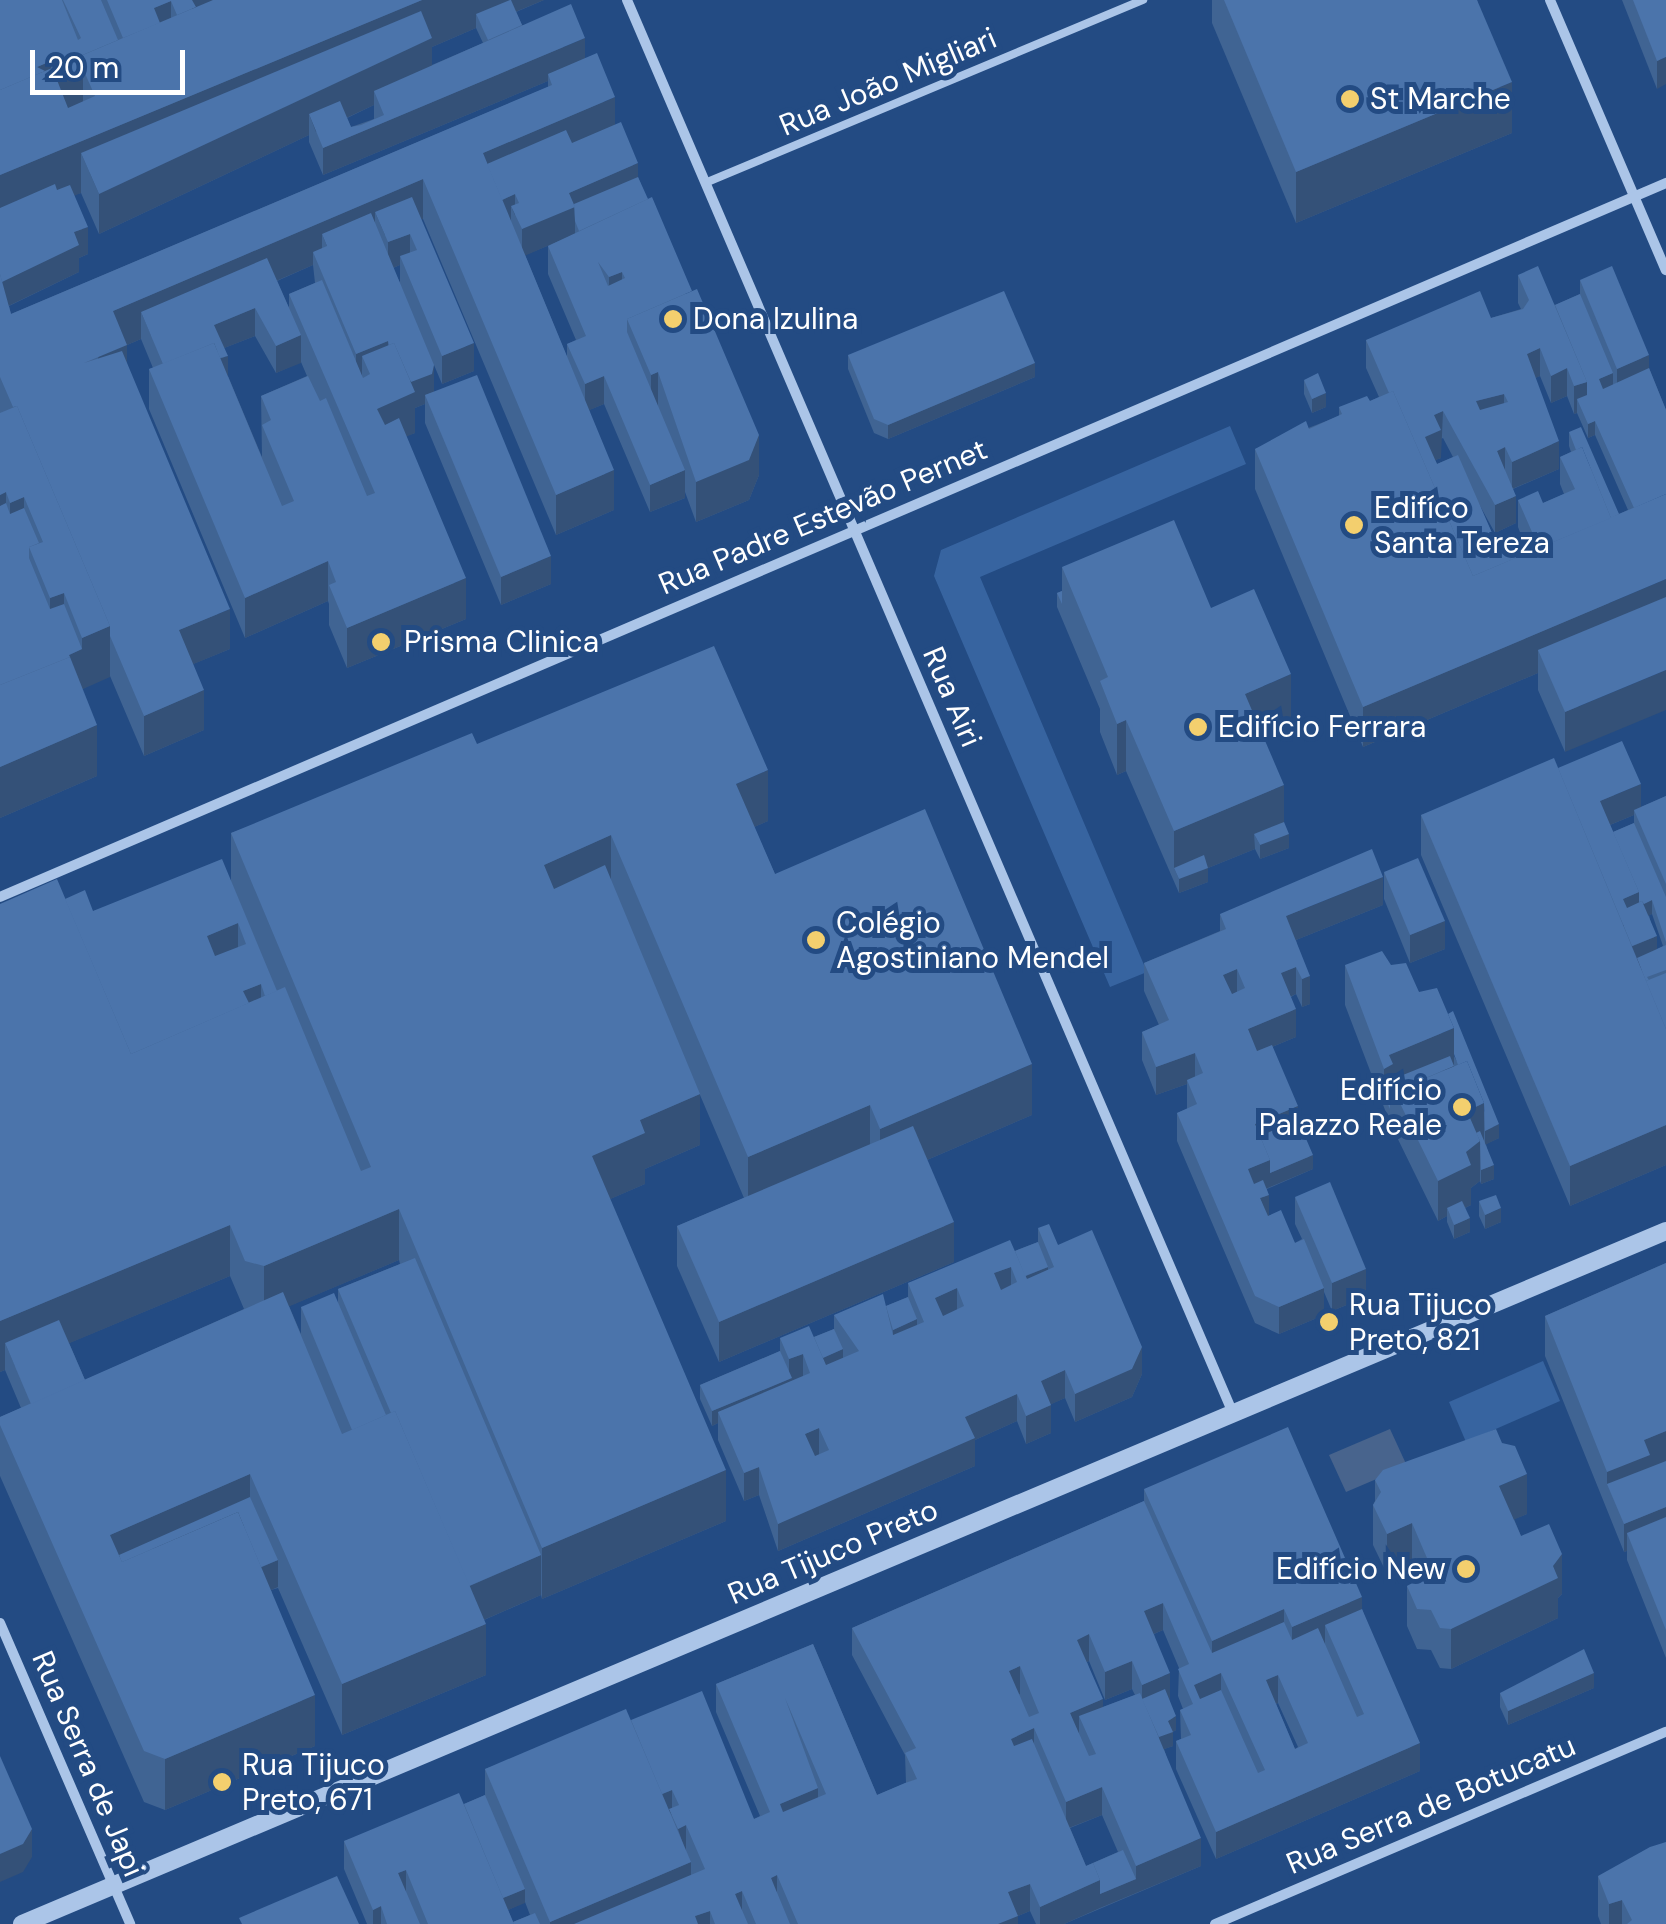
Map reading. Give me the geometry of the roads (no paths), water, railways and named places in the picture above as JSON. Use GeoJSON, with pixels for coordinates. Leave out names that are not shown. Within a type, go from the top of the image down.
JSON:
{"type":"FeatureCollection","features":[{"type":"Feature","properties":{"kind":"street","name":"Rua Airi"},"geometry":{"type":"LineString","coordinates":[[627,0],[1234,1413]]}},
{"type":"Feature","properties":{"kind":"street"},"geometry":{"type":"LineString","coordinates":[[1550,0],[1666,270]]}},
{"type":"Feature","properties":{"kind":"street","name":"Rua Padre Estevão Pernet"},"geometry":{"type":"LineString","coordinates":[[0,897],[1666,182]]}},
{"type":"Feature","properties":{"kind":"street","name":"Rua Tijuco Preto"},"geometry":{"type":"LineString","coordinates":[[22,1924],[1666,1232]]}},
{"type":"Feature","properties":{"kind":"street","name":"Rua Serra de Japi"},"geometry":{"type":"LineString","coordinates":[[0,1623],[130,1924]]}},
{"type":"Feature","properties":{"kind":"street","name":"Rua Serra de Botucatu"},"geometry":{"type":"LineString","coordinates":[[1215,1924],[1666,1732]]}},
{"type":"Feature","properties":{"kind":"lane","name":"Rua João Migliari"},"geometry":{"type":"LineString","coordinates":[[704,183],[1143,0]]}},
{"type":"Feature","properties":{"kind":"place","name":"St Marche"},"geometry":{"type":"Point","coordinates":[1350,99]}},
{"type":"Feature","properties":{"kind":"place","name":"Dona Izulina"},"geometry":{"type":"Point","coordinates":[673,319]}},
{"type":"Feature","properties":{"kind":"place","name":"Edifíco Santa Tereza"},"geometry":{"type":"Point","coordinates":[1354,525]}},
{"type":"Feature","properties":{"kind":"place","name":"Prisma Clinica"},"geometry":{"type":"Point","coordinates":[381,642]}},
{"type":"Feature","properties":{"kind":"place","name":"Edifício Ferrara"},"geometry":{"type":"Point","coordinates":[1198,727]}},
{"type":"Feature","properties":{"kind":"place","name":"Colégio Agostiniano Mendel"},"geometry":{"type":"Point","coordinates":[816,940]}},
{"type":"Feature","properties":{"kind":"place","name":"Edifício Palazzo Reale"},"geometry":{"type":"Point","coordinates":[1462,1107]}},
{"type":"Feature","properties":{"kind":"place","name":"Rua Tijuco Preto, 821"},"geometry":{"type":"Point","coordinates":[1329,1322]}},
{"type":"Feature","properties":{"kind":"place","name":"Edifício New"},"geometry":{"type":"Point","coordinates":[1466,1569]}},
{"type":"Feature","properties":{"kind":"place","name":"Rua Tijuco Preto, 671"},"geometry":{"type":"Point","coordinates":[222,1782]}}]}
